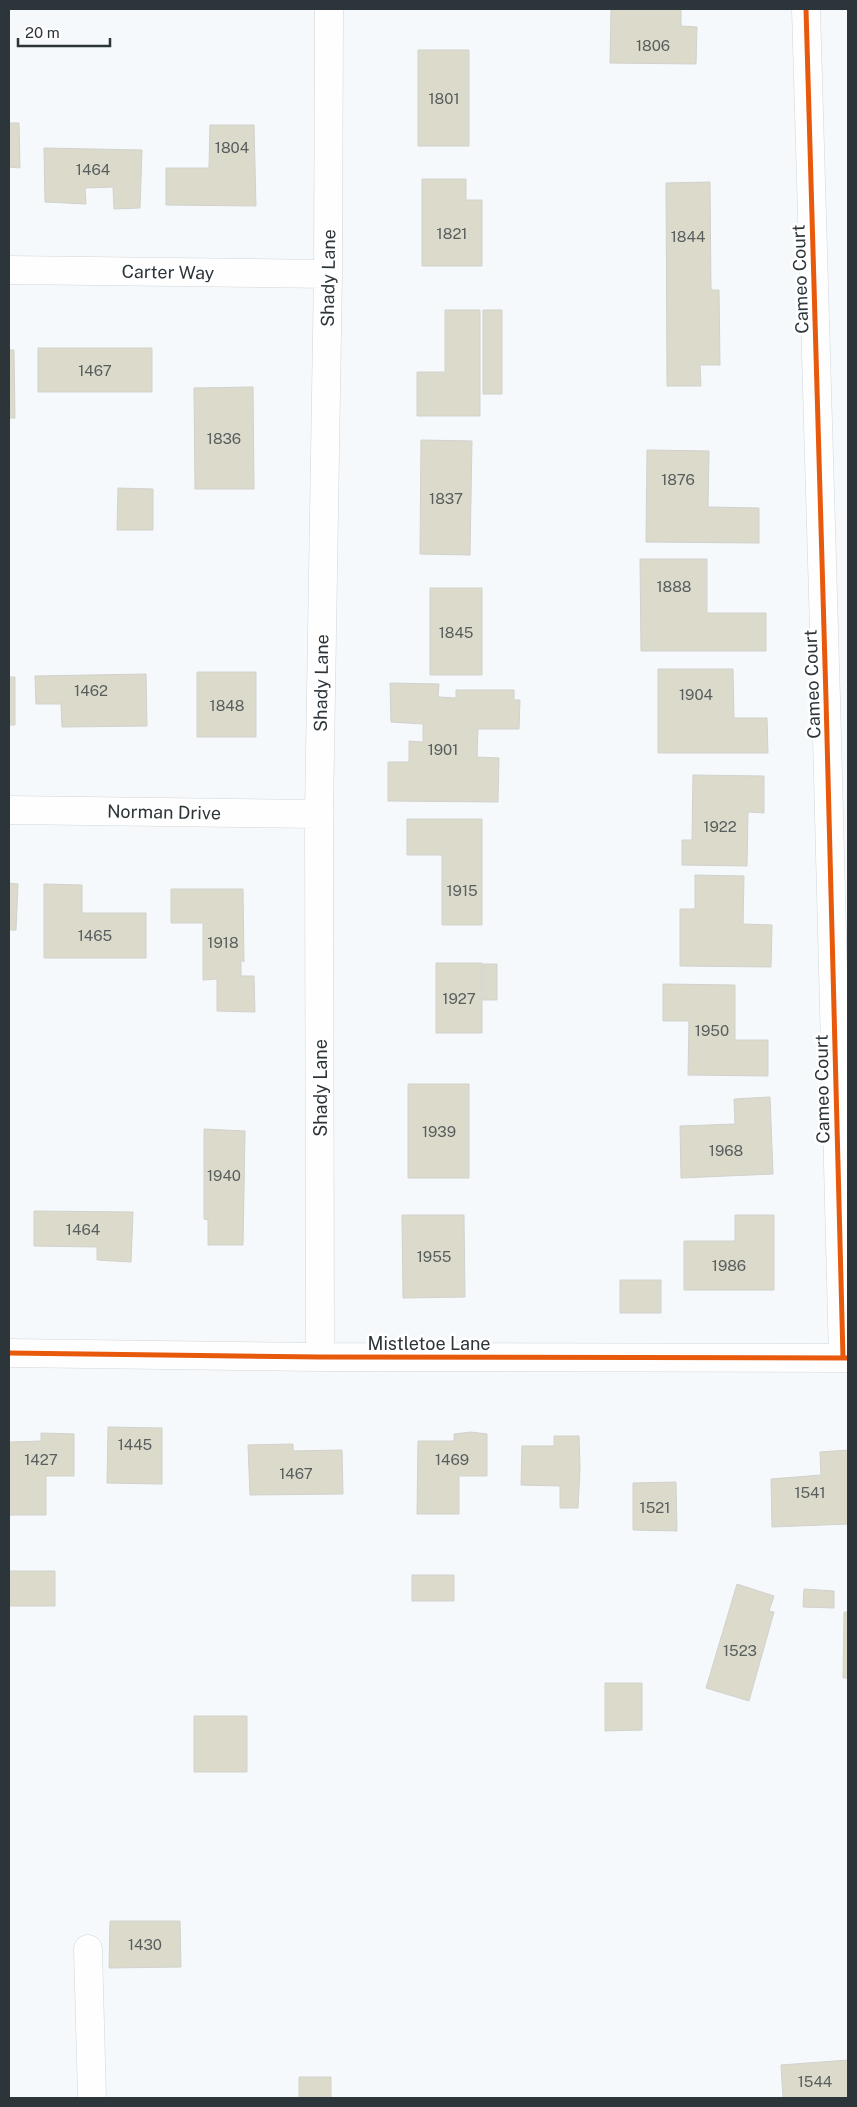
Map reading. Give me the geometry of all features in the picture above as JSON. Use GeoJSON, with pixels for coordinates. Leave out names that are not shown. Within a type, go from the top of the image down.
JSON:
{"type":"FeatureCollection","features":[{"type":"Feature","properties":{"kind":"street","name":"Shady Lane"},"geometry":{"type":"LineString","coordinates":[[320,1357],[319,814],[328,274],[329,9]]}},
{"type":"Feature","properties":{"kind":"street","name":"Cameo Court"},"geometry":{"type":"LineString","coordinates":[[806,9],[846,1358]]}},
{"type":"Feature","properties":{"kind":"street","name":"Carter Way"},"geometry":{"type":"LineString","coordinates":[[9,270],[328,274]]}},
{"type":"Feature","properties":{"kind":"street","name":"Norman Drive"},"geometry":{"type":"LineString","coordinates":[[9,810],[319,814]]}},
{"type":"Feature","properties":{"kind":"street","name":"Mistletoe Lane"},"geometry":{"type":"LineString","coordinates":[[9,1353],[320,1357],[846,1358]]}},
{"type":"Feature","properties":{"kind":"street"},"geometry":{"type":"LineString","coordinates":[[88,1949],[92,2098]]}},
{"type":"Feature","properties":{"kind":"building"},"geometry":{"type":"Polygon","coordinates":[[[611,9],[681,9],[681,26],[697,27],[696,64],[610,63],[611,9]]]}},
{"type":"Feature","properties":{"kind":"building"},"geometry":{"type":"Polygon","coordinates":[[[418,50],[469,50],[469,146],[418,146],[418,50]]]}},
{"type":"Feature","properties":{"kind":"building"},"geometry":{"type":"Polygon","coordinates":[[[9,123],[19,123],[20,168],[9,167],[9,123]]]}},
{"type":"Feature","properties":{"kind":"building"},"geometry":{"type":"Polygon","coordinates":[[[210,125],[254,125],[256,206],[166,205],[166,168],[209,168],[210,125]]]}},
{"type":"Feature","properties":{"kind":"building"},"geometry":{"type":"Polygon","coordinates":[[[44,148],[142,150],[140,208],[114,209],[113,187],[85,188],[86,204],[45,202],[44,148]]]}},
{"type":"Feature","properties":{"kind":"building"},"geometry":{"type":"Polygon","coordinates":[[[422,179],[466,179],[466,200],[482,200],[482,266],[422,266],[422,179]]]}},
{"type":"Feature","properties":{"kind":"building"},"geometry":{"type":"Polygon","coordinates":[[[710,182],[711,290],[719,290],[720,365],[700,365],[701,386],[667,386],[666,183],[710,182]]]}},
{"type":"Feature","properties":{"kind":"building"},"geometry":{"type":"Polygon","coordinates":[[[445,310],[480,310],[480,416],[417,416],[417,372],[445,372],[445,310]]]}},
{"type":"Feature","properties":{"kind":"building"},"geometry":{"type":"Polygon","coordinates":[[[483,310],[502,310],[502,394],[483,394],[483,310]]]}},
{"type":"Feature","properties":{"kind":"building"},"geometry":{"type":"Polygon","coordinates":[[[38,348],[152,348],[152,392],[38,392],[38,348]]]}},
{"type":"Feature","properties":{"kind":"building"},"geometry":{"type":"Polygon","coordinates":[[[9,350],[14,350],[15,418],[9,418],[9,350]]]}},
{"type":"Feature","properties":{"kind":"building"},"geometry":{"type":"Polygon","coordinates":[[[253,387],[254,489],[195,489],[194,388],[253,387]]]}},
{"type":"Feature","properties":{"kind":"building"},"geometry":{"type":"Polygon","coordinates":[[[421,440],[472,441],[470,555],[420,554],[421,440]]]}},
{"type":"Feature","properties":{"kind":"building"},"geometry":{"type":"Polygon","coordinates":[[[647,450],[709,451],[708,507],[759,508],[759,543],[646,542],[647,450]]]}},
{"type":"Feature","properties":{"kind":"building"},"geometry":{"type":"Polygon","coordinates":[[[118,488],[153,489],[153,530],[117,530],[118,488]]]}},
{"type":"Feature","properties":{"kind":"building"},"geometry":{"type":"Polygon","coordinates":[[[640,559],[707,559],[707,613],[766,613],[766,651],[641,651],[640,559]]]}},
{"type":"Feature","properties":{"kind":"building"},"geometry":{"type":"Polygon","coordinates":[[[430,588],[482,588],[482,675],[430,675],[430,588]]]}},
{"type":"Feature","properties":{"kind":"building"},"geometry":{"type":"Polygon","coordinates":[[[658,669],[733,669],[734,718],[767,718],[768,753],[658,753],[658,669]]]}},
{"type":"Feature","properties":{"kind":"building"},"geometry":{"type":"Polygon","coordinates":[[[197,672],[256,672],[256,737],[197,737],[197,672]]]}},
{"type":"Feature","properties":{"kind":"building"},"geometry":{"type":"Polygon","coordinates":[[[146,674],[147,726],[62,727],[61,704],[36,704],[35,676],[146,674]]]}},
{"type":"Feature","properties":{"kind":"building"},"geometry":{"type":"Polygon","coordinates":[[[9,677],[15,677],[15,725],[9,725],[9,677]]]}},
{"type":"Feature","properties":{"kind":"building"},"geometry":{"type":"Polygon","coordinates":[[[390,683],[439,684],[438,697],[456,698],[456,690],[514,690],[514,700],[520,700],[519,729],[478,729],[477,757],[499,758],[498,802],[388,801],[388,762],[409,762],[409,741],[423,742],[423,724],[391,722],[390,683]]]}},
{"type":"Feature","properties":{"kind":"building"},"geometry":{"type":"Polygon","coordinates":[[[693,775],[764,776],[764,813],[748,812],[747,866],[682,865],[682,840],[692,840],[693,775]]]}},
{"type":"Feature","properties":{"kind":"building"},"geometry":{"type":"Polygon","coordinates":[[[407,819],[482,819],[482,925],[442,925],[442,855],[407,855],[407,819]]]}},
{"type":"Feature","properties":{"kind":"building"},"geometry":{"type":"Polygon","coordinates":[[[695,875],[744,876],[743,924],[772,925],[771,967],[680,966],[680,909],[695,909],[695,875]]]}},
{"type":"Feature","properties":{"kind":"building"},"geometry":{"type":"Polygon","coordinates":[[[9,883],[18,884],[16,930],[9,930],[9,883]]]}},
{"type":"Feature","properties":{"kind":"building"},"geometry":{"type":"Polygon","coordinates":[[[44,884],[82,885],[82,913],[146,913],[146,958],[44,958],[44,884]]]}},
{"type":"Feature","properties":{"kind":"building"},"geometry":{"type":"Polygon","coordinates":[[[171,889],[243,889],[244,962],[241,960],[241,976],[254,976],[255,1012],[217,1011],[217,979],[203,980],[203,923],[171,923],[171,889]]]}},
{"type":"Feature","properties":{"kind":"building"},"geometry":{"type":"Polygon","coordinates":[[[436,963],[482,963],[482,1033],[436,1033],[436,963]]]}},
{"type":"Feature","properties":{"kind":"building"},"geometry":{"type":"Polygon","coordinates":[[[483,964],[497,964],[497,1000],[483,1000],[483,964]]]}},
{"type":"Feature","properties":{"kind":"building"},"geometry":{"type":"Polygon","coordinates":[[[663,984],[735,985],[735,1040],[768,1040],[768,1076],[688,1075],[689,1021],[663,1021],[663,984]]]}},
{"type":"Feature","properties":{"kind":"building"},"geometry":{"type":"Polygon","coordinates":[[[408,1084],[469,1084],[469,1178],[408,1178],[408,1084]]]}},
{"type":"Feature","properties":{"kind":"building"},"geometry":{"type":"Polygon","coordinates":[[[770,1097],[773,1174],[681,1178],[680,1126],[735,1124],[734,1099],[770,1097]]]}},
{"type":"Feature","properties":{"kind":"building"},"geometry":{"type":"Polygon","coordinates":[[[204,1129],[245,1131],[243,1245],[208,1245],[208,1220],[204,1219],[204,1129]]]}},
{"type":"Feature","properties":{"kind":"building"},"geometry":{"type":"Polygon","coordinates":[[[34,1211],[133,1212],[131,1262],[97,1260],[97,1247],[34,1246],[34,1211]]]}},
{"type":"Feature","properties":{"kind":"building"},"geometry":{"type":"Polygon","coordinates":[[[402,1215],[464,1215],[465,1297],[403,1298],[402,1215]]]}},
{"type":"Feature","properties":{"kind":"building"},"geometry":{"type":"Polygon","coordinates":[[[735,1215],[774,1215],[774,1290],[684,1290],[684,1241],[735,1241],[735,1215]]]}},
{"type":"Feature","properties":{"kind":"building"},"geometry":{"type":"Polygon","coordinates":[[[620,1280],[661,1280],[661,1313],[620,1313],[620,1280]]]}},
{"type":"Feature","properties":{"kind":"building"},"geometry":{"type":"Polygon","coordinates":[[[108,1427],[162,1428],[162,1484],[107,1483],[108,1427]]]}},
{"type":"Feature","properties":{"kind":"building"},"geometry":{"type":"Polygon","coordinates":[[[471,1432],[487,1434],[487,1476],[459,1476],[459,1514],[417,1514],[418,1441],[454,1441],[454,1434],[471,1432]]]}},
{"type":"Feature","properties":{"kind":"building"},"geometry":{"type":"Polygon","coordinates":[[[41,1433],[74,1434],[74,1476],[46,1476],[46,1515],[9,1515],[9,1442],[41,1441],[41,1433]]]}},
{"type":"Feature","properties":{"kind":"building"},"geometry":{"type":"Polygon","coordinates":[[[554,1436],[579,1436],[578,1508],[560,1508],[560,1486],[521,1485],[522,1446],[554,1446],[554,1436]]]}},
{"type":"Feature","properties":{"kind":"building"},"geometry":{"type":"Polygon","coordinates":[[[293,1444],[293,1451],[342,1450],[343,1494],[250,1495],[248,1445],[293,1444]]]}},
{"type":"Feature","properties":{"kind":"building"},"geometry":{"type":"Polygon","coordinates":[[[848,1450],[848,1524],[772,1527],[771,1479],[821,1475],[820,1452],[848,1450]]]}},
{"type":"Feature","properties":{"kind":"building"},"geometry":{"type":"Polygon","coordinates":[[[676,1482],[677,1531],[633,1530],[633,1483],[676,1482]]]}},
{"type":"Feature","properties":{"kind":"building"},"geometry":{"type":"Polygon","coordinates":[[[9,1571],[55,1571],[55,1606],[9,1606],[9,1571]]]}},
{"type":"Feature","properties":{"kind":"building"},"geometry":{"type":"Polygon","coordinates":[[[412,1575],[454,1575],[454,1601],[412,1601],[412,1575]]]}},
{"type":"Feature","properties":{"kind":"building"},"geometry":{"type":"Polygon","coordinates":[[[737,1584],[774,1596],[769,1611],[774,1612],[749,1701],[706,1688],[737,1584]]]}},
{"type":"Feature","properties":{"kind":"building"},"geometry":{"type":"Polygon","coordinates":[[[804,1589],[834,1591],[834,1608],[803,1607],[804,1589]]]}},
{"type":"Feature","properties":{"kind":"building"},"geometry":{"type":"Polygon","coordinates":[[[844,1612],[848,1612],[848,1678],[843,1678],[844,1612]]]}},
{"type":"Feature","properties":{"kind":"building"},"geometry":{"type":"Polygon","coordinates":[[[605,1683],[642,1683],[642,1730],[605,1731],[605,1683]]]}},
{"type":"Feature","properties":{"kind":"building"},"geometry":{"type":"Polygon","coordinates":[[[194,1716],[247,1716],[247,1772],[194,1772],[194,1716]]]}},
{"type":"Feature","properties":{"kind":"building"},"geometry":{"type":"Polygon","coordinates":[[[110,1921],[180,1921],[181,1967],[109,1968],[110,1921]]]}},
{"type":"Feature","properties":{"kind":"building"},"geometry":{"type":"Polygon","coordinates":[[[848,2060],[848,2098],[783,2098],[781,2065],[848,2060]]]}},
{"type":"Feature","properties":{"kind":"building"},"geometry":{"type":"Polygon","coordinates":[[[299,2077],[331,2077],[331,2098],[299,2098],[299,2077]]]}},
{"type":"Feature","properties":{"kind":"cycle path"},"geometry":{"type":"LineString","coordinates":[[806,9],[843,1358]]}},
{"type":"Feature","properties":{"kind":"cycle path"},"geometry":{"type":"LineString","coordinates":[[9,1353],[320,1357],[848,1358]]}}]}
